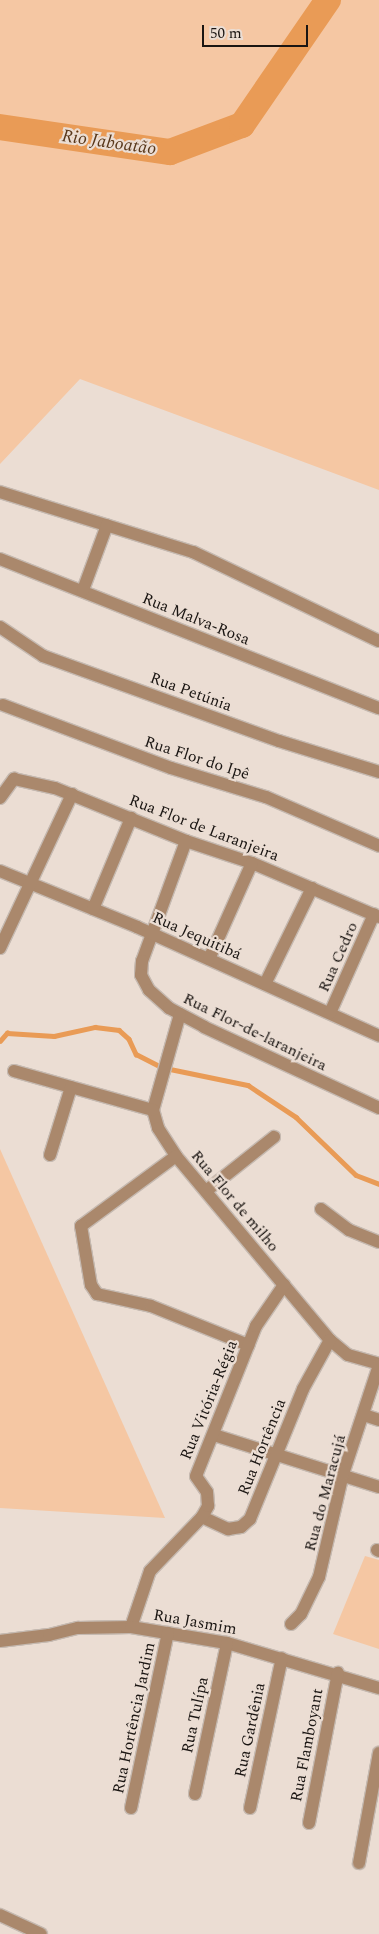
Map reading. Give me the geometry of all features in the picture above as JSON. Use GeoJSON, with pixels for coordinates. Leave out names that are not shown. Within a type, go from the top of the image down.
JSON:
{"type":"FeatureCollection","features":[{"type":"Feature","properties":{"kind":"street"},"geometry":{"type":"LineString","coordinates":[[0,492],[217,562],[379,641]]}},
{"type":"Feature","properties":{"kind":"street"},"geometry":{"type":"LineString","coordinates":[[83,590],[107,525]]}},
{"type":"Feature","properties":{"kind":"street","name":"Rua Malva-Rosa"},"geometry":{"type":"LineString","coordinates":[[0,559],[83,590],[379,708]]}},
{"type":"Feature","properties":{"kind":"street","name":"Rua Petúnia"},"geometry":{"type":"LineString","coordinates":[[0,627],[43,656],[279,741],[379,772]]}},
{"type":"Feature","properties":{"kind":"street","name":"Rua Flor do Ipê"},"geometry":{"type":"LineString","coordinates":[[3,705],[171,768],[266,798],[379,846]]}},
{"type":"Feature","properties":{"kind":"street","name":"Rua Flor de Laranjeira"},"geometry":{"type":"LineString","coordinates":[[0,798],[14,779],[34,781],[72,794],[186,841],[252,862],[377,915]]}},
{"type":"Feature","properties":{"kind":"street"},"geometry":{"type":"LineString","coordinates":[[0,948],[28,884],[72,794]]}},
{"type":"Feature","properties":{"kind":"street"},"geometry":{"type":"LineString","coordinates":[[93,909],[131,818]]}},
{"type":"Feature","properties":{"kind":"street","name":"Rua Flor-de-laranjeira"},"geometry":{"type":"LineString","coordinates":[[186,841],[150,933],[142,961],[141,975],[149,990],[180,1014],[379,1108]]}},
{"type":"Feature","properties":{"kind":"street"},"geometry":{"type":"LineString","coordinates":[[209,959],[252,862]]}},
{"type":"Feature","properties":{"kind":"street","name":"Rua Jequitibá"},"geometry":{"type":"LineString","coordinates":[[0,871],[150,933],[379,1036]]}},
{"type":"Feature","properties":{"kind":"street"},"geometry":{"type":"LineString","coordinates":[[265,984],[312,888]]}},
{"type":"Feature","properties":{"kind":"street","name":"Rua Cedro"},"geometry":{"type":"LineString","coordinates":[[330,1013],[377,915]]}},
{"type":"Feature","properties":{"kind":"street"},"geometry":{"type":"LineString","coordinates":[[14,1071],[153,1110],[180,1014]]}},
{"type":"Feature","properties":{"kind":"street"},"geometry":{"type":"LineString","coordinates":[[50,1156],[71,1087]]}},
{"type":"Feature","properties":{"kind":"street","name":"Rua Flor de milho"},"geometry":{"type":"LineString","coordinates":[[153,1110],[158,1128],[176,1156],[330,1340],[348,1355],[379,1365]]}},
{"type":"Feature","properties":{"kind":"street","name":"Rua Flor de milho"},"geometry":{"type":"LineString","coordinates":[[206,1191],[274,1136]]}},
{"type":"Feature","properties":{"kind":"street"},"geometry":{"type":"LineString","coordinates":[[176,1156],[83,1222],[80,1231],[88,1258],[91,1285],[97,1294],[151,1306],[248,1345]]}},
{"type":"Feature","properties":{"kind":"street"},"geometry":{"type":"LineString","coordinates":[[321,1209],[349,1230],[379,1242]]}},
{"type":"Feature","properties":{"kind":"street","name":"Rua Vitória-Régia"},"geometry":{"type":"LineString","coordinates":[[202,1517],[208,1497],[196,1476],[214,1435],[248,1345],[270,1301],[284,1285]]}},
{"type":"Feature","properties":{"kind":"street","name":"Rua Hortência"},"geometry":{"type":"LineString","coordinates":[[202,1517],[228,1529],[241,1527],[253,1512],[277,1457],[303,1389],[330,1340]]}},
{"type":"Feature","properties":{"kind":"street","name":"Rua do Maracujá"},"geometry":{"type":"LineString","coordinates":[[291,1624],[306,1606],[319,1577],[343,1474],[379,1365]]}},
{"type":"Feature","properties":{"kind":"street"},"geometry":{"type":"LineString","coordinates":[[364,1415],[379,1420]]}},
{"type":"Feature","properties":{"kind":"street"},"geometry":{"type":"LineString","coordinates":[[214,1435],[277,1457],[343,1474],[379,1487]]}},
{"type":"Feature","properties":{"kind":"street"},"geometry":{"type":"LineString","coordinates":[[131,1627],[150,1571],[202,1517]]}},
{"type":"Feature","properties":{"kind":"street","name":"Rua Jasmim"},"geometry":{"type":"LineString","coordinates":[[0,1641],[78,1628],[131,1627],[227,1644],[338,1673],[379,1688]]}},
{"type":"Feature","properties":{"kind":"street","name":"Rua Hortência Jardim"},"geometry":{"type":"LineString","coordinates":[[131,1808],[168,1633]]}},
{"type":"Feature","properties":{"kind":"street","name":"Rua Tulípa"},"geometry":{"type":"LineString","coordinates":[[196,1794],[227,1644]]}},
{"type":"Feature","properties":{"kind":"street","name":"Rua Gardênia"},"geometry":{"type":"LineString","coordinates":[[250,1808],[282,1658]]}},
{"type":"Feature","properties":{"kind":"street","name":"Rua Flamboyant"},"geometry":{"type":"LineString","coordinates":[[309,1823],[338,1673]]}},
{"type":"Feature","properties":{"kind":"street"},"geometry":{"type":"LineString","coordinates":[[359,1863],[379,1753]]}},
{"type":"Feature","properties":{"kind":"street"},"geometry":{"type":"LineString","coordinates":[[0,1915],[41,1934]]}},
{"type":"Feature","properties":{"kind":"shaded area"},"geometry":{"type":"Polygon","coordinates":[[[0,0],[379,0],[379,490],[80,379],[0,464],[0,0]]]}},
{"type":"Feature","properties":{"kind":"shaded area"},"geometry":{"type":"Polygon","coordinates":[[[0,1149],[165,1518],[0,1508],[0,1149]]]}},
{"type":"Feature","properties":{"kind":"shaded area"},"geometry":{"type":"Polygon","coordinates":[[[365,1556],[379,1560],[379,1649],[333,1634],[365,1556]]]}},
{"type":"Feature","properties":{"kind":"waterway","name":"Rio Jaboatão"},"geometry":{"type":"LineString","coordinates":[[0,127],[170,152],[242,125],[328,0]]}},
{"type":"Feature","properties":{"kind":"waterway"},"geometry":{"type":"LineString","coordinates":[[0,1041],[7,1033],[54,1036],[95,1027],[119,1030],[129,1039],[136,1054],[161,1067]]}},
{"type":"Feature","properties":{"kind":"waterway"},"geometry":{"type":"LineString","coordinates":[[170,1069],[248,1085],[296,1117],[356,1175],[379,1184]]}}]}
